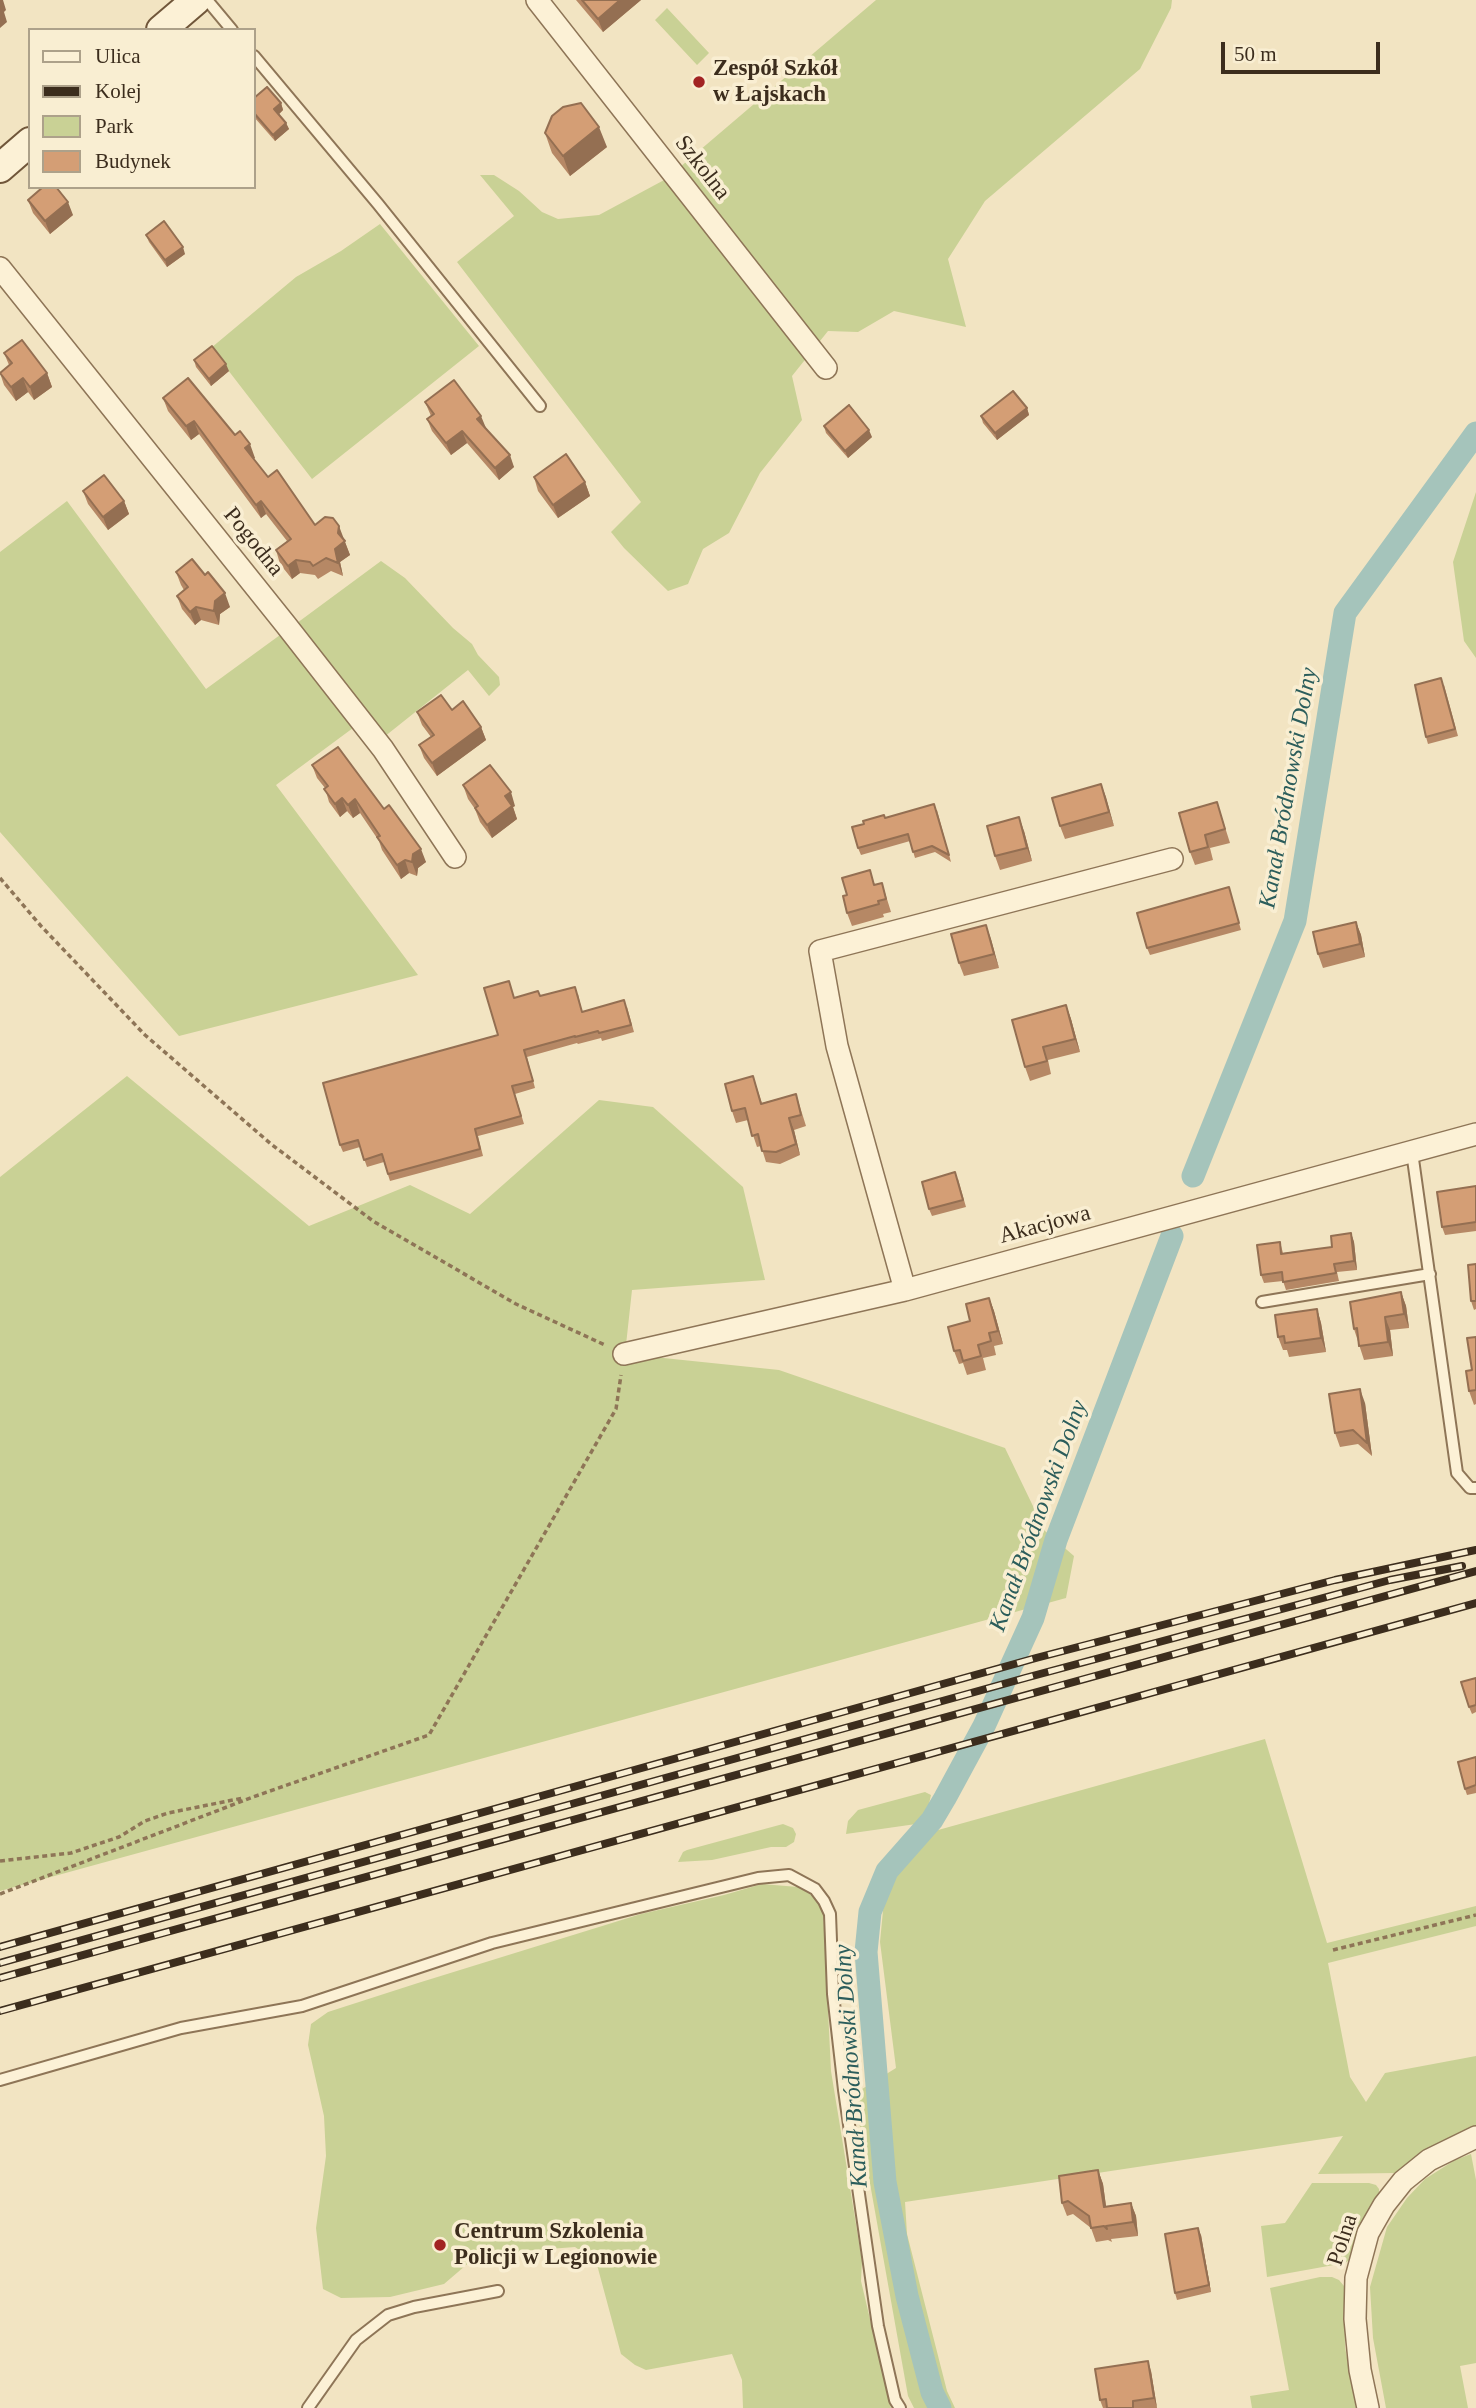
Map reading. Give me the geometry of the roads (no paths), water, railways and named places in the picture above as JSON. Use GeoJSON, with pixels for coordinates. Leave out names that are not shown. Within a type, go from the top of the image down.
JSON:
{"type":"FeatureCollection","features":[{"type":"Feature","properties":{"kind":"street"},"geometry":{"type":"LineString","coordinates":[[163,28],[195,0]]}},
{"type":"Feature","properties":{"kind":"street","name":"Szkolna"},"geometry":{"type":"LineString","coordinates":[[537,0],[826,368]]}},
{"type":"Feature","properties":{"kind":"street"},"geometry":{"type":"LineString","coordinates":[[0,168],[28,144]]}},
{"type":"Feature","properties":{"kind":"street","name":"Pogodna"},"geometry":{"type":"LineString","coordinates":[[0,268],[383,749],[455,857]]}},
{"type":"Feature","properties":{"kind":"street"},"geometry":{"type":"LineString","coordinates":[[905,1290],[837,1046],[820,951],[1171,859]]}},
{"type":"Feature","properties":{"kind":"street","name":"Akacjowa"},"geometry":{"type":"LineString","coordinates":[[624,1354],[905,1290],[1476,1135]]}},
{"type":"Feature","properties":{"kind":"street","name":"Polna"},"geometry":{"type":"LineString","coordinates":[[1368,2408],[1360,2370],[1355,2319],[1356,2278],[1368,2233],[1384,2205],[1403,2182],[1429,2160],[1476,2137]]}},
{"type":"Feature","properties":{"kind":"lane"},"geometry":{"type":"LineString","coordinates":[[207,0],[230,28]]}},
{"type":"Feature","properties":{"kind":"lane"},"geometry":{"type":"LineString","coordinates":[[256,58],[378,204],[540,406]]}},
{"type":"Feature","properties":{"kind":"lane"},"geometry":{"type":"LineString","coordinates":[[1412,1152],[1457,1473],[1470,1488],[1476,1488]]}},
{"type":"Feature","properties":{"kind":"lane"},"geometry":{"type":"LineString","coordinates":[[1262,1303],[1430,1274]]}},
{"type":"Feature","properties":{"kind":"lane"},"geometry":{"type":"LineString","coordinates":[[0,2080],[181,2028],[302,2006],[492,1943],[758,1878],[789,1875],[815,1889],[830,1914],[833,1994],[844,2090],[878,2326],[895,2400],[900,2408]]}},
{"type":"Feature","properties":{"kind":"lane"},"geometry":{"type":"LineString","coordinates":[[308,2408],[356,2340],[388,2315],[414,2307],[498,2291]]}},
{"type":"Feature","properties":{"kind":"waterway","name":"Kanał Bródnowski Dolny"},"geometry":{"type":"LineString","coordinates":[[1193,1176],[1295,921],[1345,613],[1476,433]]}},
{"type":"Feature","properties":{"kind":"waterway","name":"Kanał Bródnowski Dolny"},"geometry":{"type":"LineString","coordinates":[[940,2408],[932,2392],[907,2296],[885,2182],[866,1952],[870,1912],[887,1871],[932,1820],[945,1798],[984,1726],[1033,1618],[1056,1540],[1172,1236]]}},
{"type":"Feature","properties":{"kind":"railway"},"geometry":{"type":"LineString","coordinates":[[0,1947],[1036,1658],[1335,1580],[1476,1550]]}},
{"type":"Feature","properties":{"kind":"railway"},"geometry":{"type":"LineString","coordinates":[[0,1963],[1025,1678],[1390,1580],[1462,1566]]}},
{"type":"Feature","properties":{"kind":"railway"},"geometry":{"type":"LineString","coordinates":[[0,1978],[1476,1571]]}},
{"type":"Feature","properties":{"kind":"railway"},"geometry":{"type":"LineString","coordinates":[[0,2011],[1476,1603]]}},
{"type":"Feature","properties":{"kind":"place","name":"Zespół Szkół w Łajskach"},"geometry":{"type":"Point","coordinates":[699,82]}},
{"type":"Feature","properties":{"kind":"place","name":"Centrum Szkolenia Policji w Legionowie"},"geometry":{"type":"Point","coordinates":[440,2245]}}]}
